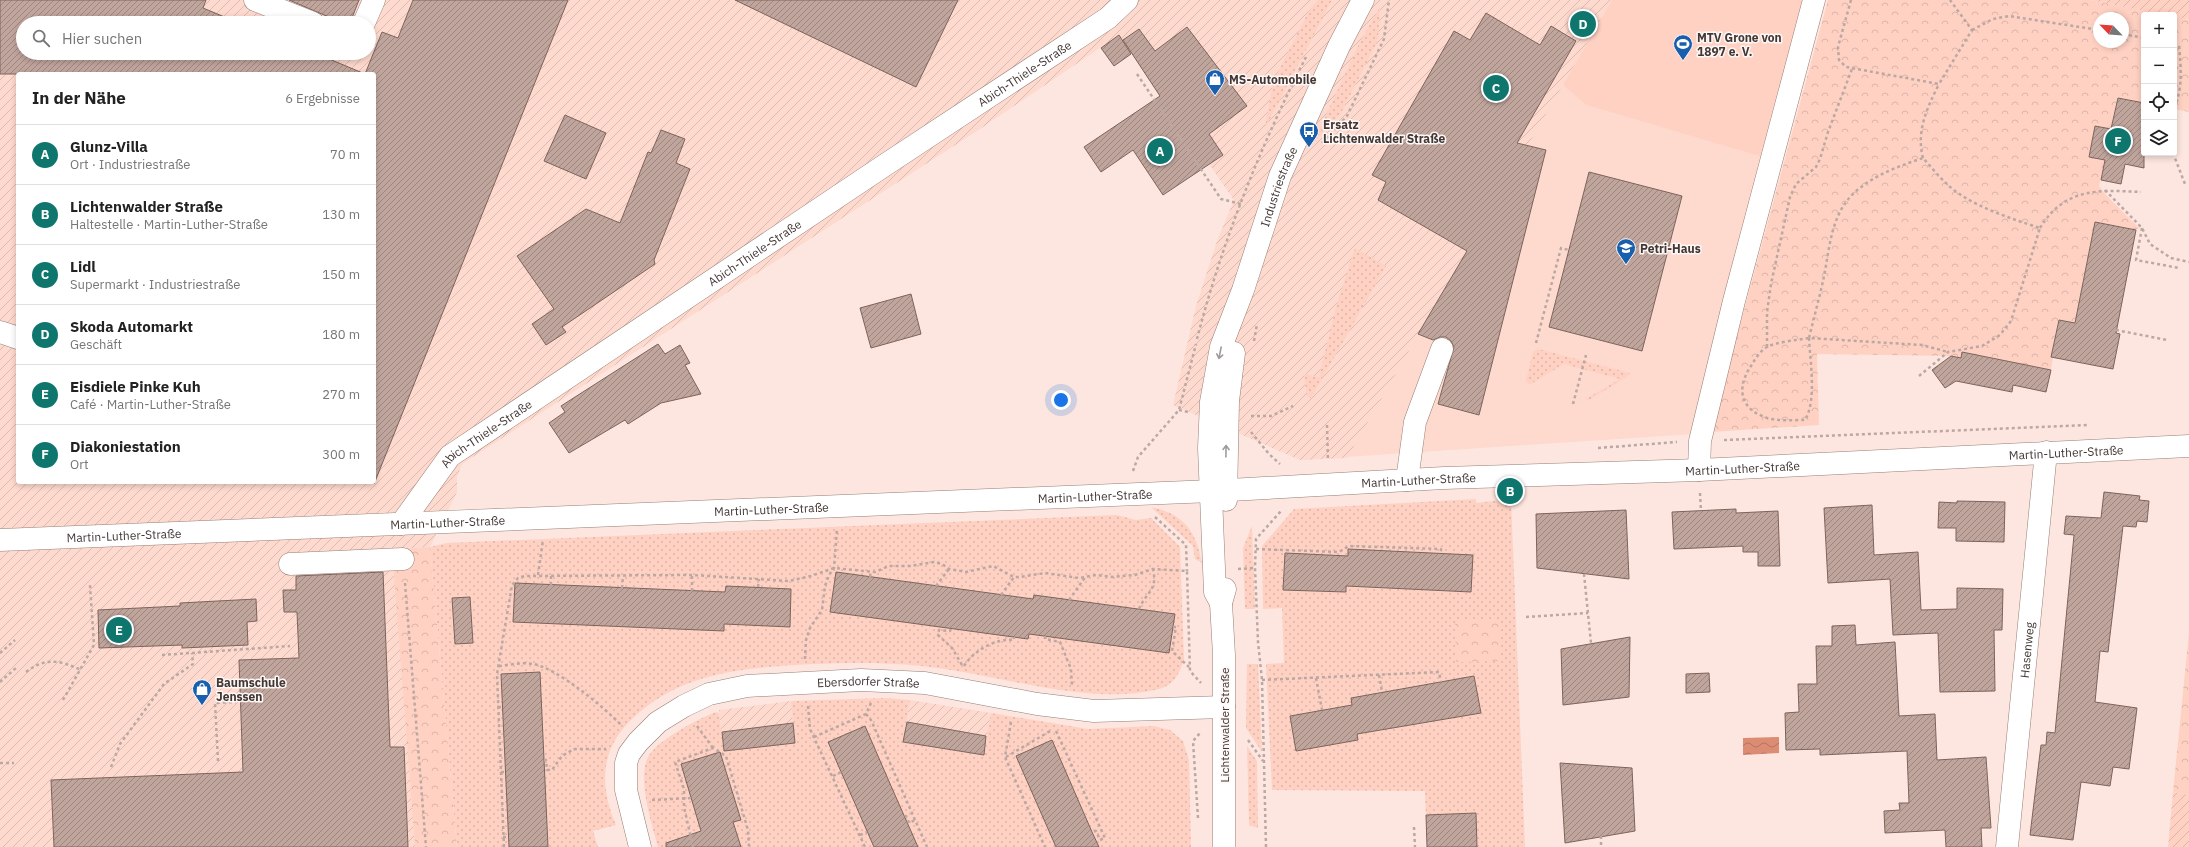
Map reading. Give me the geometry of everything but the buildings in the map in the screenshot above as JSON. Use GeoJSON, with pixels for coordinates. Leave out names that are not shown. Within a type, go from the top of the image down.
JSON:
{"type":"FeatureCollection","features":[{"type":"Feature","properties":{"kind":"street"},"geometry":{"type":"LineString","coordinates":[[255,0],[296,16]]}},
{"type":"Feature","properties":{"kind":"street"},"geometry":{"type":"LineString","coordinates":[[367,16],[374,0]]}},
{"type":"Feature","properties":{"kind":"street","name":"Abich-Thiele-Straße"},"geometry":{"type":"LineString","coordinates":[[401,524],[450,456],[1108,18],[1127,0]]}},
{"type":"Feature","properties":{"kind":"street","name":"Industriestraße"},"geometry":{"type":"LineString","coordinates":[[1219,491],[1228,401],[1243,290],[1280,176],[1339,46],[1363,0]]}},
{"type":"Feature","properties":{"kind":"street"},"geometry":{"type":"LineString","coordinates":[[1699,470],[1700,441],[1734,301],[1814,0]]}},
{"type":"Feature","properties":{"kind":"street"},"geometry":{"type":"LineString","coordinates":[[0,332],[16,337]]}},
{"type":"Feature","properties":{"kind":"street"},"geometry":{"type":"LineString","coordinates":[[1407,480],[1415,422],[1442,349]]}},
{"type":"Feature","properties":{"kind":"street","name":"Martin-Luther-Straße"},"geometry":{"type":"LineString","coordinates":[[0,540],[1219,491],[1407,480],[1699,470],[2189,446]]}},
{"type":"Feature","properties":{"kind":"street","name":"Hasenweg"},"geometry":{"type":"LineString","coordinates":[[2007,847],[2046,452]]}},
{"type":"Feature","properties":{"kind":"street","name":"Lichtenwalder Straße"},"geometry":{"type":"LineString","coordinates":[[1219,491],[1215,592],[1221,603]]}},
{"type":"Feature","properties":{"kind":"street","name":"Lichtenwalder Straße"},"geometry":{"type":"LineString","coordinates":[[1219,491],[1225,590],[1221,603],[1224,654],[1224,847]]}},
{"type":"Feature","properties":{"kind":"street"},"geometry":{"type":"LineString","coordinates":[[290,564],[403,559]]}},
{"type":"Feature","properties":{"kind":"street","name":"Ebersdorfer Straße"},"geometry":{"type":"LineString","coordinates":[[634,748],[658,722],[684,706],[709,694],[747,686],[837,680],[881,680],[925,683],[1015,700],[1094,711],[1224,707]]}},
{"type":"Feature","properties":{"kind":"street"},"geometry":{"type":"LineString","coordinates":[[634,748],[626,763],[626,790],[640,847]]}},
{"type":"Feature","properties":{"kind":"path"},"geometry":{"type":"LineString","coordinates":[[1319,147],[1347,116],[1384,40],[1389,0]]}},
{"type":"Feature","properties":{"kind":"path"},"geometry":{"type":"LineString","coordinates":[[1851,0],[1838,47],[1839,60],[1852,69],[1939,84]]}},
{"type":"Feature","properties":{"kind":"path"},"geometry":{"type":"LineString","coordinates":[[1950,0],[1972,30]]}},
{"type":"Feature","properties":{"kind":"path"},"geometry":{"type":"LineString","coordinates":[[2040,228],[2011,219],[1962,196],[1949,186],[1923,158],[1920,148],[1922,123],[1939,84],[1972,30],[1993,19],[2009,16],[2093,29]]}},
{"type":"Feature","properties":{"kind":"path"},"geometry":{"type":"LineString","coordinates":[[2129,35],[2141,37]]}},
{"type":"Feature","properties":{"kind":"path"},"geometry":{"type":"LineString","coordinates":[[2177,45],[2179,45],[2182,82],[2177,102]]}},
{"type":"Feature","properties":{"kind":"path"},"geometry":{"type":"LineString","coordinates":[[1767,347],[1767,312],[1771,284],[1790,197],[1796,184],[1816,167],[1820,159],[1828,132],[1852,69]]}},
{"type":"Feature","properties":{"kind":"path"},"geometry":{"type":"LineString","coordinates":[[1137,74],[1221,199],[1241,204]]}},
{"type":"Feature","properties":{"kind":"path"},"geometry":{"type":"LineString","coordinates":[[1126,494],[1138,457],[1179,410],[1207,301],[1241,204],[1270,132]]}},
{"type":"Feature","properties":{"kind":"path"},"geometry":{"type":"LineString","coordinates":[[2174,156],[2185,184]]}},
{"type":"Feature","properties":{"kind":"path"},"geometry":{"type":"LineString","coordinates":[[1923,158],[1894,168],[1855,192],[1845,204],[1834,226],[1809,338],[1812,394],[1809,413],[1805,420],[1773,419],[1762,416],[1751,410],[1744,401],[1741,392],[1742,383],[1756,358],[1767,347],[1809,338],[1922,345],[1948,352],[1982,346],[2000,335],[2011,321],[2040,228],[2047,216],[2073,196],[2105,190],[2141,192]]}},
{"type":"Feature","properties":{"kind":"path"},"geometry":{"type":"LineString","coordinates":[[2105,190],[2142,228],[2150,244],[2171,258],[2189,262]]}},
{"type":"Feature","properties":{"kind":"path"},"geometry":{"type":"LineString","coordinates":[[2142,228],[2136,260],[2179,268]]}},
{"type":"Feature","properties":{"kind":"path"},"geometry":{"type":"LineString","coordinates":[[1536,343],[1561,248],[1569,250]]}},
{"type":"Feature","properties":{"kind":"path"},"geometry":{"type":"LineString","coordinates":[[1254,346],[1257,322]]}},
{"type":"Feature","properties":{"kind":"path"},"geometry":{"type":"LineString","coordinates":[[2116,330],[2167,340]]}},
{"type":"Feature","properties":{"kind":"path"},"geometry":{"type":"LineString","coordinates":[[1919,376],[1948,352]]}},
{"type":"Feature","properties":{"kind":"path"},"geometry":{"type":"LineString","coordinates":[[1573,404],[1586,356]]}},
{"type":"Feature","properties":{"kind":"path"},"geometry":{"type":"LineString","coordinates":[[1247,416],[1271,416],[1293,406]]}},
{"type":"Feature","properties":{"kind":"path"},"geometry":{"type":"LineString","coordinates":[[1327,425],[1330,485]]}},
{"type":"Feature","properties":{"kind":"path"},"geometry":{"type":"LineString","coordinates":[[1597,448],[1700,441],[2094,425]]}},
{"type":"Feature","properties":{"kind":"path"},"geometry":{"type":"LineString","coordinates":[[1250,428],[1252,434],[1269,454],[1284,467]]}},
{"type":"Feature","properties":{"kind":"path"},"geometry":{"type":"LineString","coordinates":[[1266,847],[1262,680],[1258,642],[1256,539],[1287,505]]}},
{"type":"Feature","properties":{"kind":"path"},"geometry":{"type":"LineString","coordinates":[[839,507],[834,568],[828,575],[822,610],[814,619],[806,640],[806,683],[810,729],[865,847]]}},
{"type":"Feature","properties":{"kind":"path"},"geometry":{"type":"LineString","coordinates":[[1150,512],[1186,544],[1190,672],[1224,707]]}},
{"type":"Feature","properties":{"kind":"path"},"geometry":{"type":"LineString","coordinates":[[538,575],[544,535]]}},
{"type":"Feature","properties":{"kind":"path"},"geometry":{"type":"LineString","coordinates":[[1256,549],[1317,553],[1339,552],[1349,546],[1441,549],[1441,554]]}},
{"type":"Feature","properties":{"kind":"path"},"geometry":{"type":"LineString","coordinates":[[403,559],[426,847]]}},
{"type":"Feature","properties":{"kind":"path"},"geometry":{"type":"LineString","coordinates":[[504,847],[497,674],[512,586],[518,578],[538,575],[692,575],[790,581],[834,568],[871,572],[889,566],[911,566],[934,562],[942,564],[950,569],[966,572],[993,566],[1014,577],[1045,573],[1079,578],[1086,576],[1112,577],[1135,575],[1153,569],[1187,571],[1215,570]]}},
{"type":"Feature","properties":{"kind":"path"},"geometry":{"type":"LineString","coordinates":[[936,586],[950,569]]}},
{"type":"Feature","properties":{"kind":"path"},"geometry":{"type":"LineString","coordinates":[[1139,609],[1154,585],[1155,579],[1153,569]]}},
{"type":"Feature","properties":{"kind":"path"},"geometry":{"type":"LineString","coordinates":[[870,577],[871,572]]}},
{"type":"Feature","properties":{"kind":"path"},"geometry":{"type":"LineString","coordinates":[[1584,574],[1591,643]]}},
{"type":"Feature","properties":{"kind":"path"},"geometry":{"type":"LineString","coordinates":[[551,585],[552,575]]}},
{"type":"Feature","properties":{"kind":"path"},"geometry":{"type":"LineString","coordinates":[[692,575],[692,591]]}},
{"type":"Feature","properties":{"kind":"path"},"geometry":{"type":"LineString","coordinates":[[622,588],[623,576]]}},
{"type":"Feature","properties":{"kind":"path"},"geometry":{"type":"LineString","coordinates":[[1069,600],[1086,576]]}},
{"type":"Feature","properties":{"kind":"path"},"geometry":{"type":"LineString","coordinates":[[1001,595],[1014,577]]}},
{"type":"Feature","properties":{"kind":"path"},"geometry":{"type":"LineString","coordinates":[[758,587],[759,579]]}},
{"type":"Feature","properties":{"kind":"path"},"geometry":{"type":"LineString","coordinates":[[63,700],[94,645],[90,585]]}},
{"type":"Feature","properties":{"kind":"path"},"geometry":{"type":"LineString","coordinates":[[1526,618],[1588,613]]}},
{"type":"Feature","properties":{"kind":"path"},"geometry":{"type":"LineString","coordinates":[[1173,627],[1176,627],[1172,651],[1177,658],[1190,667]]}},
{"type":"Feature","properties":{"kind":"path"},"geometry":{"type":"LineString","coordinates":[[951,629],[950,631],[939,630],[938,635],[952,648],[963,668],[979,650],[1002,639],[1014,640],[1014,637]]}},
{"type":"Feature","properties":{"kind":"path"},"geometry":{"type":"LineString","coordinates":[[1045,636],[1045,639],[1060,642],[1071,669],[1070,708]]}},
{"type":"Feature","properties":{"kind":"path"},"geometry":{"type":"LineString","coordinates":[[0,653],[15,640]]}},
{"type":"Feature","properties":{"kind":"path"},"geometry":{"type":"LineString","coordinates":[[162,655],[290,646]]}},
{"type":"Feature","properties":{"kind":"path"},"geometry":{"type":"LineString","coordinates":[[111,767],[120,744],[164,684],[193,664],[192,654]]}},
{"type":"Feature","properties":{"kind":"path"},"geometry":{"type":"LineString","coordinates":[[26,672],[38,663],[51,661],[64,663],[81,670]]}},
{"type":"Feature","properties":{"kind":"path"},"geometry":{"type":"LineString","coordinates":[[499,666],[532,664],[554,672],[618,721],[634,748],[574,749],[562,756],[552,770],[547,770],[546,760],[544,760]]}},
{"type":"Feature","properties":{"kind":"path"},"geometry":{"type":"LineString","coordinates":[[0,682],[16,668]]}},
{"type":"Feature","properties":{"kind":"path"},"geometry":{"type":"LineString","coordinates":[[1262,680],[1439,672],[1441,682]]}},
{"type":"Feature","properties":{"kind":"path"},"geometry":{"type":"LineString","coordinates":[[1378,675],[1382,692]]}},
{"type":"Feature","properties":{"kind":"path"},"geometry":{"type":"LineString","coordinates":[[1316,678],[1322,710]]}},
{"type":"Feature","properties":{"kind":"path"},"geometry":{"type":"LineString","coordinates":[[814,737],[866,714],[881,680]]}},
{"type":"Feature","properties":{"kind":"path"},"geometry":{"type":"LineString","coordinates":[[1015,700],[1005,757],[1045,847]]}},
{"type":"Feature","properties":{"kind":"path"},"geometry":{"type":"LineString","coordinates":[[218,761],[215,703],[236,702]]}},
{"type":"Feature","properties":{"kind":"path"},"geometry":{"type":"LineString","coordinates":[[866,714],[871,720],[927,847]]}},
{"type":"Feature","properties":{"kind":"path"},"geometry":{"type":"LineString","coordinates":[[1005,757],[1055,728],[1105,838],[1100,840],[1096,830],[1092,832]]}},
{"type":"Feature","properties":{"kind":"path"},"geometry":{"type":"LineString","coordinates":[[693,847],[684,798],[684,789],[675,762],[713,748],[726,756],[748,830],[749,847]]}},
{"type":"Feature","properties":{"kind":"path"},"geometry":{"type":"LineString","coordinates":[[0,763],[14,762]]}},
{"type":"Feature","properties":{"kind":"path"},"geometry":{"type":"LineString","coordinates":[[833,776],[841,772]]}},
{"type":"Feature","properties":{"kind":"path"},"geometry":{"type":"LineString","coordinates":[[628,802],[691,798]]}},
{"type":"Feature","properties":{"kind":"path"},"geometry":{"type":"LineString","coordinates":[[905,817],[906,816],[909,823],[915,820]]}},
{"type":"Feature","properties":{"kind":"path"},"geometry":{"type":"LineString","coordinates":[[1414,826],[1415,847]]}},
{"type":"Feature","properties":{"kind":"path"},"geometry":{"type":"LineString","coordinates":[[860,835],[867,832]]}},
{"type":"Feature","properties":{"kind":"path"},"geometry":{"type":"LineString","coordinates":[[1601,836],[1601,847]]}},
{"type":"Feature","properties":{"kind":"shaded area"},"geometry":{"type":"Polygon","coordinates":[[[0,0],[1612,0],[1347,458],[1300,460],[1173,405],[1196,306],[1217,241],[1234,200],[1119,35],[977,131],[462,464],[457,477],[457,492],[430,547],[393,549],[415,847],[0,847],[0,0]]]}},
{"type":"Feature","properties":{"kind":"shaded area"},"geometry":{"type":"Polygon","coordinates":[[[1396,0],[1612,0],[1563,85],[1586,105],[1762,157],[1693,434],[1300,460],[1396,0]]]}},
{"type":"Feature","properties":{"kind":"shaded area"},"geometry":{"type":"Polygon","coordinates":[[[910,700],[991,713],[984,755],[903,742],[910,700]]]}},
{"type":"Feature","properties":{"kind":"shaded area"},"geometry":{"type":"Polygon","coordinates":[[[791,701],[795,743],[724,751],[719,710],[791,701]]]}},
{"type":"Feature","properties":{"kind":"green space"},"geometry":{"type":"Polygon","coordinates":[[[1318,0],[1332,0],[1265,128],[1273,82],[1309,11],[1318,0]]]}},
{"type":"Feature","properties":{"kind":"green space","name":"MTV Grone von 1897 e. V."},"geometry":{"type":"Polygon","coordinates":[[[1612,0],[1806,0],[1762,157],[1586,105],[1563,85],[1612,0]]]}},
{"type":"Feature","properties":{"kind":"green space"},"geometry":{"type":"Polygon","coordinates":[[[1828,0],[2090,0],[2151,12],[2141,12],[2141,102],[2118,98],[2111,129],[2089,157],[2105,160],[2099,186],[2139,228],[2136,230],[2095,222],[2075,323],[2059,321],[2051,370],[1962,352],[1961,358],[1951,356],[1817,354],[1819,425],[1711,432],[1828,0]]]}},
{"type":"Feature","properties":{"kind":"green space"},"geometry":{"type":"Polygon","coordinates":[[[2090,0],[2189,0],[2189,20],[2177,18],[2177,12],[2149,12],[2090,0]]]}},
{"type":"Feature","properties":{"kind":"green space"},"geometry":{"type":"Polygon","coordinates":[[[1380,7],[1378,40],[1341,113],[1313,143],[1360,42],[1380,7]]]}},
{"type":"Feature","properties":{"kind":"green space"},"geometry":{"type":"Polygon","coordinates":[[[2177,18],[2189,20],[2189,112],[2177,110],[2177,18]]]}},
{"type":"Feature","properties":{"kind":"green space"},"geometry":{"type":"Polygon","coordinates":[[[1355,248],[1386,266],[1311,398],[1307,396],[1304,374],[1319,377],[1336,307],[1355,248]]]}},
{"type":"Feature","properties":{"kind":"green space"},"geometry":{"type":"Polygon","coordinates":[[[1538,349],[1630,373],[1628,376],[1589,400],[1586,399],[1620,379],[1564,364],[1529,385],[1526,380],[1533,352],[1538,349]]]}},
{"type":"Feature","properties":{"kind":"green space"},"geometry":{"type":"Polygon","coordinates":[[[1476,499],[1476,503],[1511,499],[1525,847],[1427,847],[1425,791],[1272,790],[1266,664],[1284,663],[1282,608],[1263,609],[1262,546],[1294,509],[1476,499]]]}},
{"type":"Feature","properties":{"kind":"green space"},"geometry":{"type":"Polygon","coordinates":[[[1151,507],[1172,514],[1187,526],[1196,542],[1202,563],[1195,559],[1193,546],[1151,507]]]}},
{"type":"Feature","properties":{"kind":"green space"},"geometry":{"type":"Polygon","coordinates":[[[1117,515],[1136,520],[1151,518],[1180,547],[1184,659],[1176,678],[1169,685],[1159,689],[1135,693],[1084,693],[1058,690],[939,668],[885,663],[831,663],[764,667],[717,675],[694,681],[673,690],[652,703],[632,719],[621,731],[608,756],[605,782],[610,810],[616,825],[593,831],[598,847],[457,847],[430,547],[447,543],[1117,515]]]}},
{"type":"Feature","properties":{"kind":"green space"},"geometry":{"type":"Polygon","coordinates":[[[1252,526],[1255,609],[1245,609],[1243,548],[1252,526]]]}},
{"type":"Feature","properties":{"kind":"green space"},"geometry":{"type":"Polygon","coordinates":[[[430,547],[457,847],[415,847],[392,549],[430,547]]]}},
{"type":"Feature","properties":{"kind":"green space"},"geometry":{"type":"Polygon","coordinates":[[[1499,620],[1500,661],[1456,662],[1455,621],[1499,620]]]}},
{"type":"Feature","properties":{"kind":"green space"},"geometry":{"type":"Polygon","coordinates":[[[2189,632],[2189,795],[2173,792],[2189,632]]]}},
{"type":"Feature","properties":{"kind":"green space"},"geometry":{"type":"Polygon","coordinates":[[[1247,664],[1258,664],[1262,752],[1246,728],[1247,664]]]}},
{"type":"Feature","properties":{"kind":"green space"},"geometry":{"type":"Polygon","coordinates":[[[884,698],[910,700],[903,742],[984,755],[991,713],[1088,729],[1154,726],[1170,730],[1183,741],[1189,760],[1191,847],[658,847],[649,815],[644,777],[645,766],[648,757],[653,750],[669,737],[689,725],[716,712],[719,713],[724,751],[795,743],[791,701],[884,698]]]}},
{"type":"Feature","properties":{"kind":"green space"},"geometry":{"type":"Polygon","coordinates":[[[1247,746],[1257,761],[1258,828],[1249,825],[1247,746]]]}},
{"type":"Feature","properties":{"kind":"green space"},"geometry":{"type":"Polygon","coordinates":[[[2173,792],[2189,795],[2189,847],[2168,847],[2173,792]]]}},
{"type":"Feature","properties":{"kind":"water"},"geometry":{"type":"Polygon","coordinates":[[[1779,737],[1779,753],[1743,755],[1743,738],[1779,737]]]}},
{"type":"Feature","properties":{"kind":"place","name":"Skoda Automarkt"},"geometry":{"type":"Point","coordinates":[1583,24]}},
{"type":"Feature","properties":{"kind":"place","name":"MTV Grone von 1897 e. V."},"geometry":{"type":"Point","coordinates":[1683,61]}},
{"type":"Feature","properties":{"kind":"place","name":"Lidl"},"geometry":{"type":"Point","coordinates":[1496,88]}},
{"type":"Feature","properties":{"kind":"place","name":"MS-Automobile"},"geometry":{"type":"Point","coordinates":[1215,96]}},
{"type":"Feature","properties":{"kind":"place","name":"Diakoniestation"},"geometry":{"type":"Point","coordinates":[2118,141]}},
{"type":"Feature","properties":{"kind":"place","name":"Ersatz Lichtenwalder Straße"},"geometry":{"type":"Point","coordinates":[1309,148]}},
{"type":"Feature","properties":{"kind":"place","name":"Glunz-Villa"},"geometry":{"type":"Point","coordinates":[1160,151]}},
{"type":"Feature","properties":{"kind":"place","name":"Petri-Haus"},"geometry":{"type":"Point","coordinates":[1626,265]}},
{"type":"Feature","properties":{"kind":"place","name":"Lichtenwalder Straße"},"geometry":{"type":"Point","coordinates":[1510,491]}},
{"type":"Feature","properties":{"kind":"place","name":"Eisdiele Pinke Kuh"},"geometry":{"type":"Point","coordinates":[119,630]}},
{"type":"Feature","properties":{"kind":"place","name":"Baumschule Jenssen"},"geometry":{"type":"Point","coordinates":[202,706]}}]}
